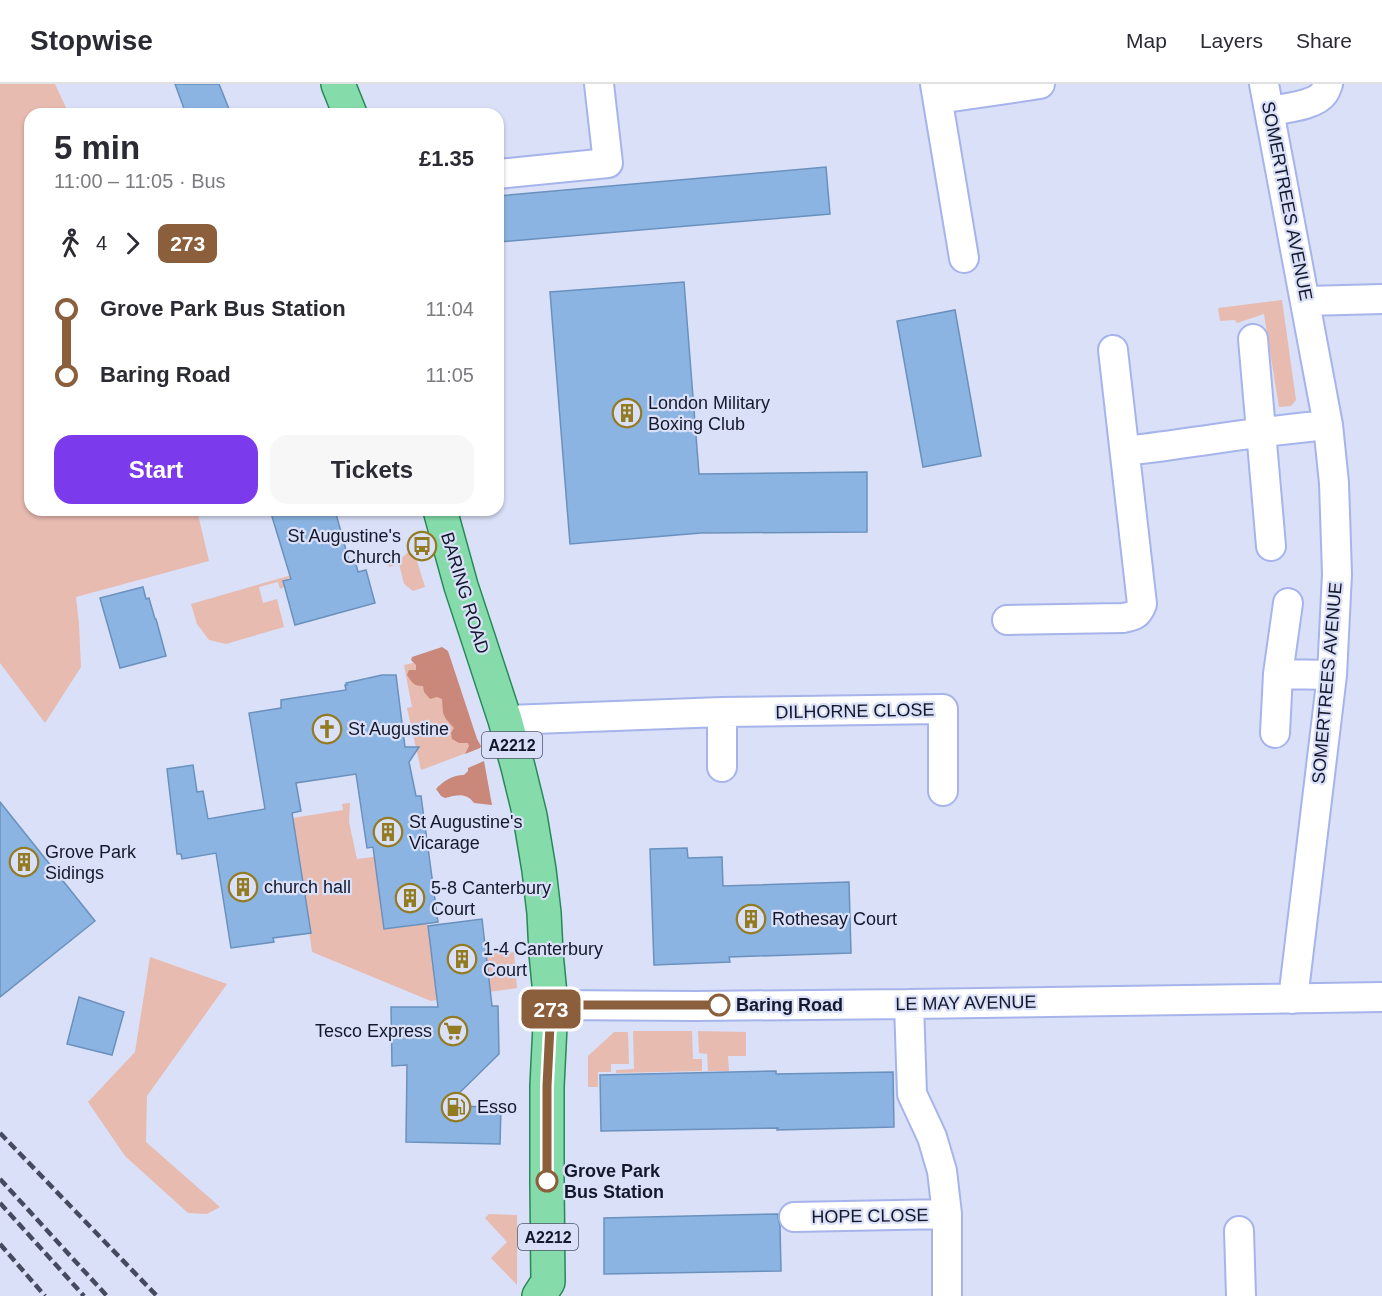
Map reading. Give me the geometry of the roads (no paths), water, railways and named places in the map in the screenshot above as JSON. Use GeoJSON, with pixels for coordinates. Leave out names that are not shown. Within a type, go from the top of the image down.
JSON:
{"type":"FeatureCollection","features":[{"type":"Feature","properties":{"kind":"main road"},"geometry":{"type":"LineString","coordinates":[[338,84],[348,108]]}},
{"type":"Feature","properties":{"kind":"main road","name":"BARING ROAD"},"geometry":{"type":"LineString","coordinates":[[442,516],[461,586],[505,720],[530,816],[539,870],[551,1005],[547,1098],[549,1291]]}},
{"type":"Feature","properties":{"kind":"street"},"geometry":{"type":"LineString","coordinates":[[504,173],[608,163],[599,84]]}},
{"type":"Feature","properties":{"kind":"street"},"geometry":{"type":"LineString","coordinates":[[964,258],[937,91],[1040,84]]}},
{"type":"Feature","properties":{"kind":"street"},"geometry":{"type":"LineString","coordinates":[[1267,97],[1301,105],[1323,95],[1328,84]]}},
{"type":"Feature","properties":{"kind":"street","name":"SOMERTREES AVENUE"},"geometry":{"type":"LineString","coordinates":[[1267,97],[1328,425],[1334,483],[1337,574],[1332,675],[1293,999]]}},
{"type":"Feature","properties":{"kind":"street"},"geometry":{"type":"LineString","coordinates":[[1305,301],[1382,300]]}},
{"type":"Feature","properties":{"kind":"street"},"geometry":{"type":"LineString","coordinates":[[1253,339],[1271,546]]}},
{"type":"Feature","properties":{"kind":"street"},"geometry":{"type":"LineString","coordinates":[[1007,620],[1123,618],[1139,612],[1142,596],[1113,350]]}},
{"type":"Feature","properties":{"kind":"street"},"geometry":{"type":"LineString","coordinates":[[1125,451],[1261,431],[1328,425]]}},
{"type":"Feature","properties":{"kind":"street"},"geometry":{"type":"LineString","coordinates":[[1275,733],[1278,674],[1288,603]]}},
{"type":"Feature","properties":{"kind":"street"},"geometry":{"type":"LineString","coordinates":[[1278,674],[1332,675]]}},
{"type":"Feature","properties":{"kind":"street","name":"DILHORNE CLOSE"},"geometry":{"type":"LineString","coordinates":[[505,720],[722,712],[944,709],[944,791]]}},
{"type":"Feature","properties":{"kind":"street"},"geometry":{"type":"LineString","coordinates":[[722,712],[722,767]]}},
{"type":"Feature","properties":{"kind":"street","name":"LE MAY AVENUE"},"geometry":{"type":"LineString","coordinates":[[551,1005],[909,1004],[1382,997]]}},
{"type":"Feature","properties":{"kind":"street","name":"HOPE CLOSE"},"geometry":{"type":"LineString","coordinates":[[909,1004],[912,1094],[932,1137],[942,1171],[947,1214],[947,1296]]}},
{"type":"Feature","properties":{"kind":"street","name":"HOPE CLOSE"},"geometry":{"type":"LineString","coordinates":[[794,1217],[947,1214]]}},
{"type":"Feature","properties":{"kind":"street"},"geometry":{"type":"LineString","coordinates":[[1239,1231],[1241,1296]]}},
{"type":"Feature","properties":{"kind":"railway"},"geometry":{"type":"LineString","coordinates":[[0,1133],[157,1296]]}},
{"type":"Feature","properties":{"kind":"railway"},"geometry":{"type":"LineString","coordinates":[[0,1179],[107,1296]]}},
{"type":"Feature","properties":{"kind":"railway"},"geometry":{"type":"LineString","coordinates":[[0,1203],[84,1296]]}},
{"type":"Feature","properties":{"kind":"railway"},"geometry":{"type":"LineString","coordinates":[[0,1244],[45,1296]]}},
{"type":"Feature","properties":{"kind":"place","name":"London Military Boxing Club"},"geometry":{"type":"Point","coordinates":[627,413]}},
{"type":"Feature","properties":{"kind":"place","name":"St Augustine's Church"},"geometry":{"type":"Point","coordinates":[422,546]}},
{"type":"Feature","properties":{"kind":"place","name":"St Augustine"},"geometry":{"type":"Point","coordinates":[327,729]}},
{"type":"Feature","properties":{"kind":"place","name":"St Augustine's Vicarage"},"geometry":{"type":"Point","coordinates":[388,832]}},
{"type":"Feature","properties":{"kind":"place","name":"Grove Park Sidings"},"geometry":{"type":"Point","coordinates":[24,862]}},
{"type":"Feature","properties":{"kind":"place","name":"church hall"},"geometry":{"type":"Point","coordinates":[243,887]}},
{"type":"Feature","properties":{"kind":"place","name":"5-8 Canterbury Court"},"geometry":{"type":"Point","coordinates":[410,898]}},
{"type":"Feature","properties":{"kind":"place","name":"Rothesay Court"},"geometry":{"type":"Point","coordinates":[751,919]}},
{"type":"Feature","properties":{"kind":"place","name":"1-4 Canterbury Court"},"geometry":{"type":"Point","coordinates":[462,959]}},
{"type":"Feature","properties":{"kind":"place","name":"Baring Road"},"geometry":{"type":"Point","coordinates":[719,1005]}},
{"type":"Feature","properties":{"kind":"place","name":"Tesco Express"},"geometry":{"type":"Point","coordinates":[453,1031]}},
{"type":"Feature","properties":{"kind":"place","name":"Esso"},"geometry":{"type":"Point","coordinates":[456,1107]}},
{"type":"Feature","properties":{"kind":"place","name":"Grove Park Bus Station"},"geometry":{"type":"Point","coordinates":[547,1181]}}]}
